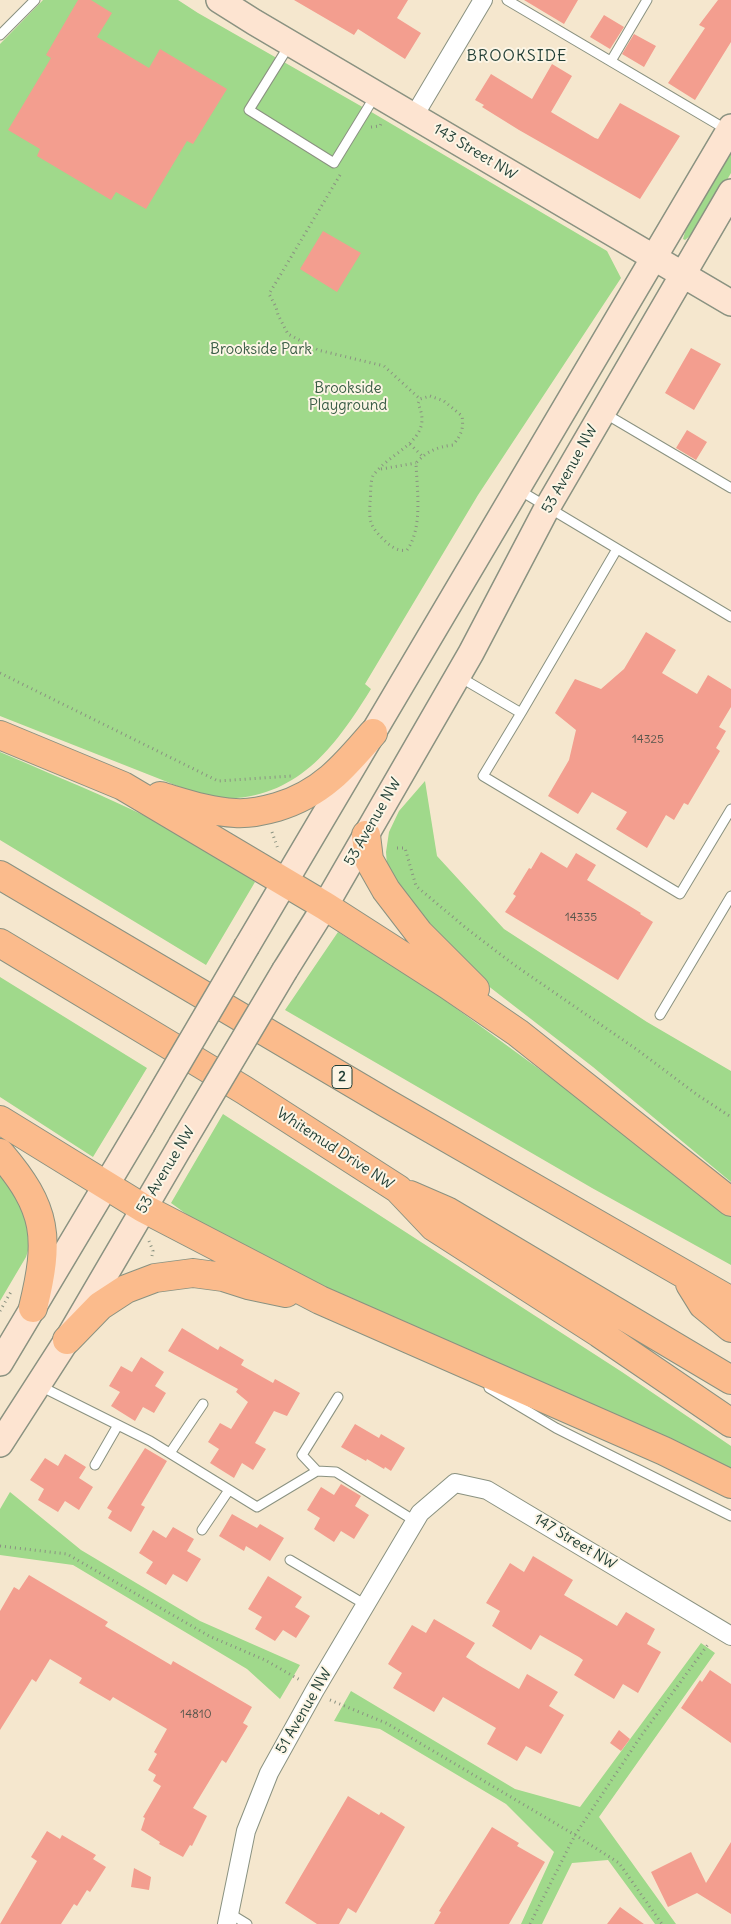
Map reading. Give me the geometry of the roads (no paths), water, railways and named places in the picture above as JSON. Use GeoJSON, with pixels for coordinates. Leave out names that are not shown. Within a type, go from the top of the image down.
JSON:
{"type":"FeatureCollection","features":[{"type":"Feature","properties":{"kind":"highway"},"geometry":{"type":"LineString","coordinates":[[0,735],[123,786],[217,811],[235,813],[266,810],[292,802],[311,793],[331,779],[347,764],[373,733]]}},
{"type":"Feature","properties":{"kind":"highway"},"geometry":{"type":"LineString","coordinates":[[123,786],[286,882],[448,985],[518,1033],[731,1202]]}},
{"type":"Feature","properties":{"kind":"highway"},"geometry":{"type":"LineString","coordinates":[[366,835],[368,854],[373,869],[386,890],[419,933],[518,1033]]}},
{"type":"Feature","properties":{"kind":"highway","name":"2"},"geometry":{"type":"LineString","coordinates":[[0,875],[388,1104],[731,1301]]}},
{"type":"Feature","properties":{"kind":"highway","name":"Whitemud Drive NW"},"geometry":{"type":"LineString","coordinates":[[0,943],[244,1090],[398,1189],[434,1227],[600,1333],[731,1423]]}},
{"type":"Feature","properties":{"kind":"highway"},"geometry":{"type":"LineString","coordinates":[[0,1120],[143,1208],[320,1300],[664,1451],[731,1484]]}},
{"type":"Feature","properties":{"kind":"highway"},"geometry":{"type":"LineString","coordinates":[[0,1153],[29,1191],[38,1209],[43,1240],[42,1272],[33,1308]]}},
{"type":"Feature","properties":{"kind":"highway"},"geometry":{"type":"LineString","coordinates":[[398,1189],[447,1211],[731,1380]]}},
{"type":"Feature","properties":{"kind":"highway"},"geometry":{"type":"LineString","coordinates":[[67,1340],[100,1306],[126,1289],[155,1278],[193,1273],[223,1277],[248,1285],[320,1300]]}},
{"type":"Feature","properties":{"kind":"highway"},"geometry":{"type":"LineString","coordinates":[[686,1276],[703,1305],[731,1328]]}},
{"type":"Feature","properties":{"kind":"street","name":"143 Street NW"},"geometry":{"type":"LineString","coordinates":[[220,0],[731,303]]}},
{"type":"Feature","properties":{"kind":"street"},"geometry":{"type":"LineString","coordinates":[[414,116],[483,0]]}},
{"type":"Feature","properties":{"kind":"street"},"geometry":{"type":"LineString","coordinates":[[0,1363],[730,129]]}},
{"type":"Feature","properties":{"kind":"street","name":"53 Avenue NW"},"geometry":{"type":"LineString","coordinates":[[0,1444],[67,1340],[143,1208],[325,906],[458,675],[602,412],[731,192]]}},
{"type":"Feature","properties":{"kind":"street","name":"147 Street NW"},"geometry":{"type":"LineString","coordinates":[[418,1517],[455,1483],[487,1490],[725,1632]]}},
{"type":"Feature","properties":{"kind":"street","name":"51 Avenue NW"},"geometry":{"type":"LineString","coordinates":[[228,1918],[246,1831],[269,1773],[315,1690],[418,1517]]}},
{"type":"Feature","properties":{"kind":"lane"},"geometry":{"type":"LineString","coordinates":[[0,35],[35,0]]}},
{"type":"Feature","properties":{"kind":"lane"},"geometry":{"type":"LineString","coordinates":[[507,0],[730,129]]}},
{"type":"Feature","properties":{"kind":"lane"},"geometry":{"type":"LineString","coordinates":[[611,61],[647,0]]}},
{"type":"Feature","properties":{"kind":"lane"},"geometry":{"type":"LineString","coordinates":[[290,43],[249,110],[334,163],[376,94]]}},
{"type":"Feature","properties":{"kind":"lane"},"geometry":{"type":"LineString","coordinates":[[602,412],[731,488]]}},
{"type":"Feature","properties":{"kind":"lane"},"geometry":{"type":"LineString","coordinates":[[517,489],[731,617]]}},
{"type":"Feature","properties":{"kind":"lane"},"geometry":{"type":"LineString","coordinates":[[617,549],[484,776],[680,894],[731,809]]}},
{"type":"Feature","properties":{"kind":"lane"},"geometry":{"type":"LineString","coordinates":[[458,675],[521,713]]}},
{"type":"Feature","properties":{"kind":"lane"},"geometry":{"type":"LineString","coordinates":[[660,1015],[731,896]]}},
{"type":"Feature","properties":{"kind":"lane"},"geometry":{"type":"LineString","coordinates":[[412,1341],[471,1377]]}},
{"type":"Feature","properties":{"kind":"lane"},"geometry":{"type":"LineString","coordinates":[[480,1382],[556,1428],[731,1516]]}},
{"type":"Feature","properties":{"kind":"lane"},"geometry":{"type":"LineString","coordinates":[[38,1384],[170,1454],[257,1507],[317,1471],[336,1472],[418,1517]]}},
{"type":"Feature","properties":{"kind":"lane"},"geometry":{"type":"LineString","coordinates":[[317,1471],[302,1455],[338,1396]]}},
{"type":"Feature","properties":{"kind":"lane"},"geometry":{"type":"LineString","coordinates":[[170,1454],[203,1404]]}},
{"type":"Feature","properties":{"kind":"lane"},"geometry":{"type":"LineString","coordinates":[[95,1465],[118,1425]]}},
{"type":"Feature","properties":{"kind":"lane"},"geometry":{"type":"LineString","coordinates":[[202,1530],[229,1490]]}},
{"type":"Feature","properties":{"kind":"lane"},"geometry":{"type":"LineString","coordinates":[[290,1560],[366,1605]]}},
{"type":"Feature","properties":{"kind":"lane"},"geometry":{"type":"LineString","coordinates":[[228,1918],[247,1924]]}},
{"type":"Feature","properties":{"kind":"district","name":"BROOKSIDE"},"geometry":{"type":"Point","coordinates":[517,56]}},
{"type":"Feature","properties":{"kind":"park label","name":"Brookside Park"},"geometry":{"type":"Point","coordinates":[261,350]}},
{"type":"Feature","properties":{"kind":"park label","name":"Brookside Playground"},"geometry":{"type":"Point","coordinates":[348,398]}}]}
